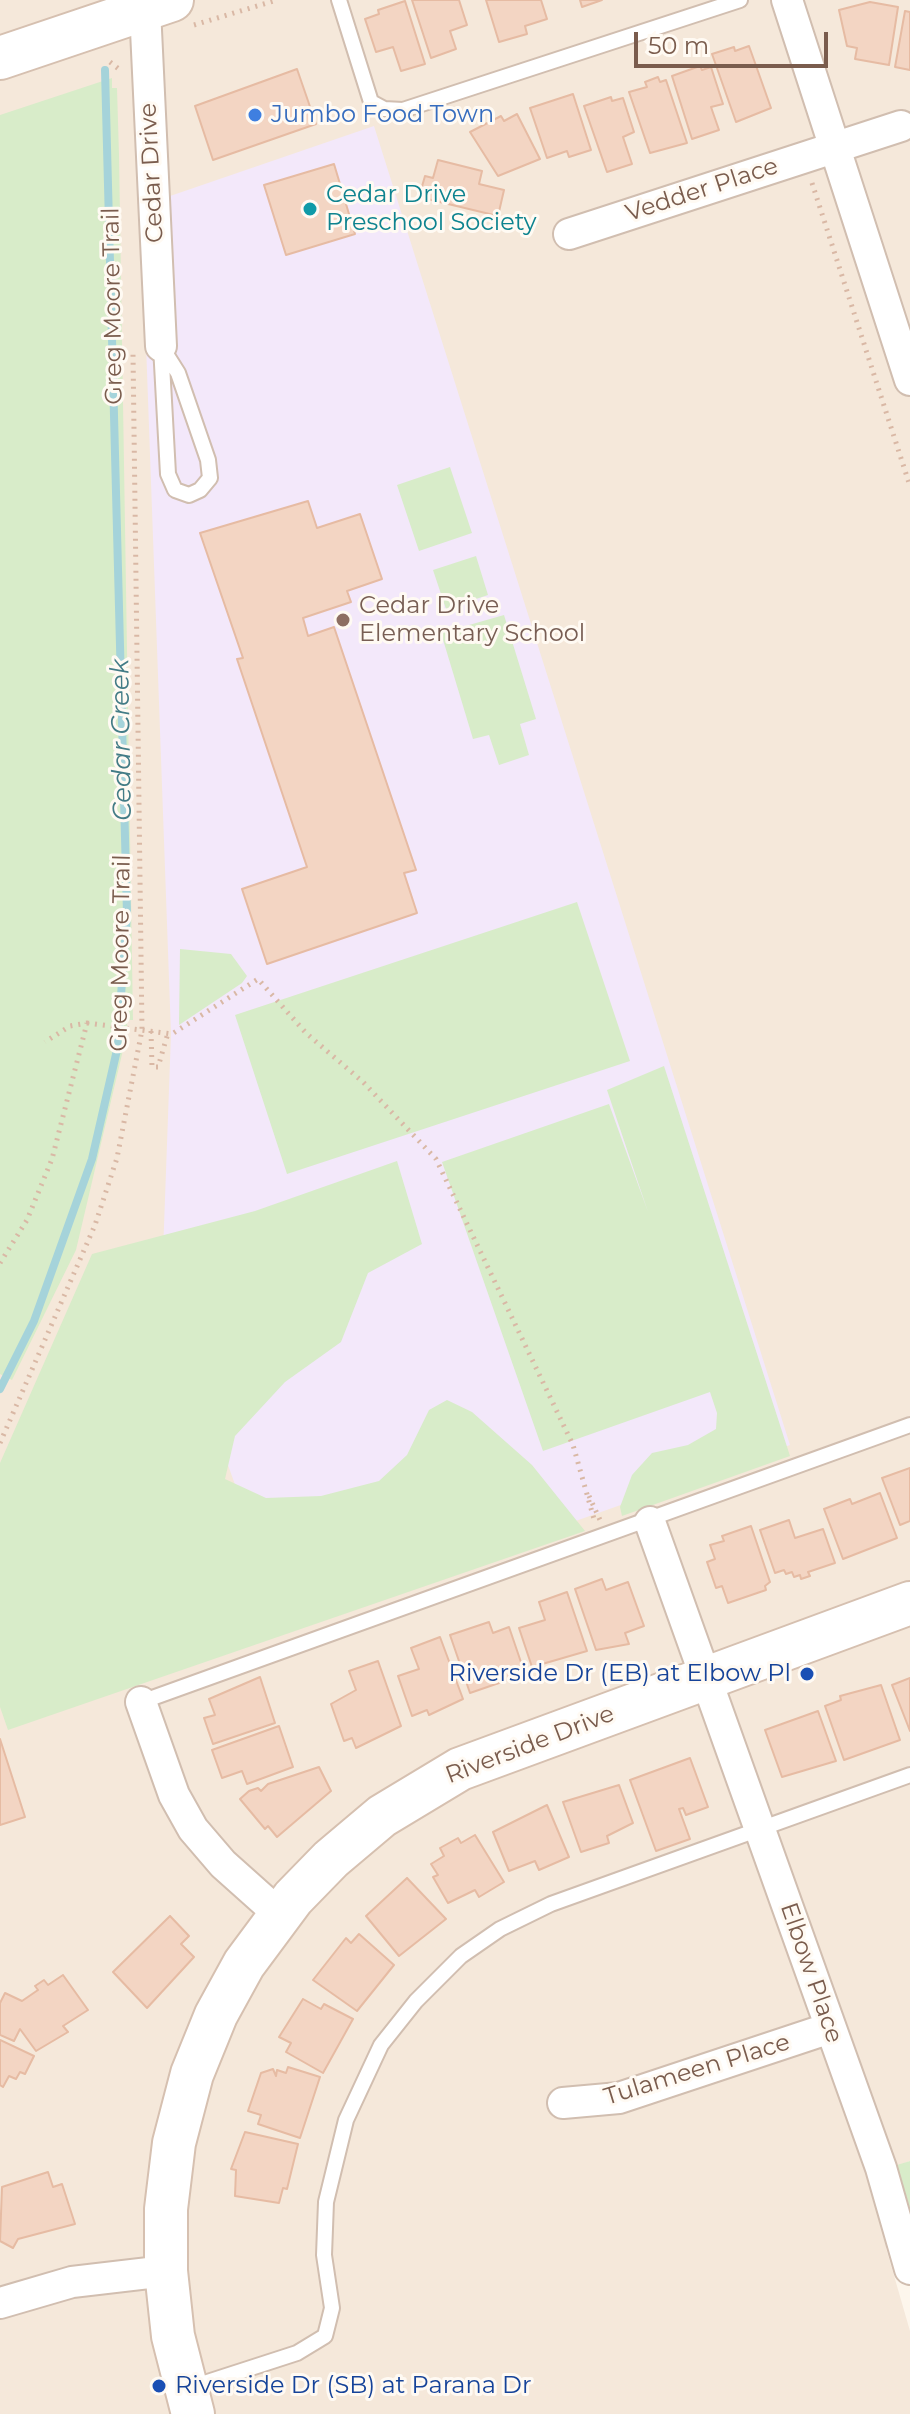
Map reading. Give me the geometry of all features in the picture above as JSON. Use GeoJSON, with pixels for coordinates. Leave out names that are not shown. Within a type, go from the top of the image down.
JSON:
{"type":"FeatureCollection","features":[{"type":"Feature","properties":{"kind":"street"},"geometry":{"type":"LineString","coordinates":[[787,0],[910,380]]}},
{"type":"Feature","properties":{"kind":"street"},"geometry":{"type":"LineString","coordinates":[[0,58],[162,9]]}},
{"type":"Feature","properties":{"kind":"street","name":"Cedar Drive"},"geometry":{"type":"LineString","coordinates":[[147,344],[162,9]]}},
{"type":"Feature","properties":{"kind":"street","name":"Vedder Place"},"geometry":{"type":"LineString","coordinates":[[569,234],[901,126]]}},
{"type":"Feature","properties":{"kind":"street","name":"Elbow Place"},"geometry":{"type":"LineString","coordinates":[[650,1522],[881,2168],[910,2269]]}},
{"type":"Feature","properties":{"kind":"street","name":"Riverside Drive"},"geometry":{"type":"LineString","coordinates":[[190,2402],[171,2327],[166,2271],[167,2187],[188,2088],[229,1990],[279,1914],[341,1849],[382,1816],[431,1784],[489,1756],[706,1680],[910,1603]]}},
{"type":"Feature","properties":{"kind":"street"},"geometry":{"type":"LineString","coordinates":[[141,1702],[174,1795],[193,1829],[230,1871],[279,1914]]}},
{"type":"Feature","properties":{"kind":"street","name":"Tulameen Place"},"geometry":{"type":"LineString","coordinates":[[563,2103],[619,2098],[830,2028]]}},
{"type":"Feature","properties":{"kind":"street"},"geometry":{"type":"LineString","coordinates":[[0,2303],[72,2282],[166,2271]]}},
{"type":"Feature","properties":{"kind":"lane"},"geometry":{"type":"LineString","coordinates":[[339,0],[371,102],[384,109],[403,110],[740,0]]}},
{"type":"Feature","properties":{"kind":"lane"},"geometry":{"type":"LineString","coordinates":[[147,344],[178,373],[208,460],[210,478],[200,490],[189,495],[175,490],[168,474],[147,344]]}},
{"type":"Feature","properties":{"kind":"lane"},"geometry":{"type":"LineString","coordinates":[[141,1702],[650,1522],[910,1425]]}},
{"type":"Feature","properties":{"kind":"lane"},"geometry":{"type":"LineString","coordinates":[[190,2402],[297,2353],[325,2336],[332,2308],[324,2255],[325,2216],[339,2141],[353,2099],[381,2045],[439,1977],[486,1937],[533,1911],[910,1775]]}},
{"type":"Feature","properties":{"kind":"path"},"geometry":{"type":"LineString","coordinates":[[162,9],[277,0]]}},
{"type":"Feature","properties":{"kind":"path"},"geometry":{"type":"LineString","coordinates":[[110,62],[124,75]]}},
{"type":"Feature","properties":{"kind":"path"},"geometry":{"type":"LineString","coordinates":[[804,156],[910,486]]}},
{"type":"Feature","properties":{"kind":"path","name":"Greg Moore Trail"},"geometry":{"type":"LineString","coordinates":[[0,1443],[95,1225],[117,1158],[142,1030],[147,344]]}},
{"type":"Feature","properties":{"kind":"path"},"geometry":{"type":"LineString","coordinates":[[45,1042],[70,1026],[90,1023],[168,1033],[258,979],[306,1033],[408,1126],[436,1159],[573,1445],[600,1538]]}},
{"type":"Feature","properties":{"kind":"path"},"geometry":{"type":"LineString","coordinates":[[0,1263],[27,1220],[52,1159],[90,1023]]}},
{"type":"Feature","properties":{"kind":"path"},"geometry":{"type":"LineString","coordinates":[[151,1031],[152,1067],[158,1067],[168,1033]]}},
{"type":"Feature","properties":{"kind":"path"},"geometry":{"type":"LineString","coordinates":[[589,1496],[595,1506]]}},
{"type":"Feature","properties":{"kind":"shaded area"},"geometry":{"type":"Polygon","coordinates":[[[0,0],[910,0],[910,2161],[897,2166],[886,2248],[910,2331],[910,2414],[0,2414],[0,0]]]}},
{"type":"Feature","properties":{"kind":"shaded area","name":"Cedar Drive Elementary School"},"geometry":{"type":"Polygon","coordinates":[[[374,126],[790,1445],[285,1624],[162,1281],[171,1034],[141,206],[374,126]]]}},
{"type":"Feature","properties":{"kind":"green space"},"geometry":{"type":"Polygon","coordinates":[[[112,78],[112,88],[117,88],[119,155],[133,1020],[127,1020],[127,1033],[76,1250],[12,1380],[0,1374],[0,115],[112,78]]]}},
{"type":"Feature","properties":{"kind":"green space"},"geometry":{"type":"Polygon","coordinates":[[[450,467],[472,533],[419,551],[397,485],[450,467]]]}},
{"type":"Feature","properties":{"kind":"green space"},"geometry":{"type":"Polygon","coordinates":[[[476,556],[488,595],[446,609],[433,570],[476,556]]]}},
{"type":"Feature","properties":{"kind":"green space"},"geometry":{"type":"Polygon","coordinates":[[[504,615],[536,719],[520,724],[529,755],[499,765],[489,735],[473,739],[441,633],[504,615]]]}},
{"type":"Feature","properties":{"kind":"green space"},"geometry":{"type":"Polygon","coordinates":[[[577,902],[630,1061],[287,1174],[235,1015],[577,902]]]}},
{"type":"Feature","properties":{"kind":"green space"},"geometry":{"type":"Polygon","coordinates":[[[180,949],[231,954],[247,976],[242,983],[179,1025],[180,949]]]}},
{"type":"Feature","properties":{"kind":"green space"},"geometry":{"type":"Polygon","coordinates":[[[664,1066],[790,1456],[622,1516],[620,1507],[632,1475],[652,1453],[688,1445],[716,1429],[717,1413],[710,1392],[543,1451],[442,1162],[609,1104],[648,1212],[607,1090],[664,1066]]]}},
{"type":"Feature","properties":{"kind":"green space"},"geometry":{"type":"Polygon","coordinates":[[[397,1161],[422,1244],[368,1273],[341,1342],[285,1382],[235,1436],[225,1479],[266,1498],[321,1496],[379,1481],[407,1455],[429,1410],[447,1400],[472,1412],[532,1465],[585,1531],[8,1730],[0,1707],[0,1463],[92,1254],[255,1211],[397,1161]]]}},
{"type":"Feature","properties":{"kind":"green space"},"geometry":{"type":"Polygon","coordinates":[[[910,2161],[910,2209],[897,2165],[910,2161]]]}},
{"type":"Feature","properties":{"kind":"building"},"geometry":{"type":"Polygon","coordinates":[[[412,0],[459,0],[467,25],[450,31],[456,49],[431,58],[412,0]]]}},
{"type":"Feature","properties":{"kind":"building"},"geometry":{"type":"Polygon","coordinates":[[[486,0],[541,0],[547,19],[525,26],[527,34],[499,42],[486,0]]]}},
{"type":"Feature","properties":{"kind":"building"},"geometry":{"type":"Polygon","coordinates":[[[580,0],[602,0],[582,7],[580,0]]]}},
{"type":"Feature","properties":{"kind":"building"},"geometry":{"type":"Polygon","coordinates":[[[405,1],[425,64],[401,71],[393,47],[376,52],[365,19],[379,14],[378,10],[405,1]]]}},
{"type":"Feature","properties":{"kind":"building"},"geometry":{"type":"Polygon","coordinates":[[[870,2],[898,7],[889,65],[855,59],[857,48],[847,46],[839,10],[870,2]]]}},
{"type":"Feature","properties":{"kind":"building"},"geometry":{"type":"Polygon","coordinates":[[[905,11],[910,12],[910,70],[895,67],[905,11]]]}},
{"type":"Feature","properties":{"kind":"building"},"geometry":{"type":"Polygon","coordinates":[[[749,46],[771,108],[736,122],[712,54],[749,46]]]}},
{"type":"Feature","properties":{"kind":"building"},"geometry":{"type":"Polygon","coordinates":[[[700,66],[702,70],[711,67],[723,104],[711,107],[719,130],[692,139],[672,76],[700,66]]]}},
{"type":"Feature","properties":{"kind":"building","name":"Jumbo Food Town"},"geometry":{"type":"Polygon","coordinates":[[[297,69],[316,124],[213,160],[195,106],[297,69]]]}},
{"type":"Feature","properties":{"kind":"building"},"geometry":{"type":"Polygon","coordinates":[[[658,77],[660,82],[666,80],[687,143],[650,153],[629,92],[647,87],[645,82],[658,77]]]}},
{"type":"Feature","properties":{"kind":"building"},"geometry":{"type":"Polygon","coordinates":[[[573,94],[591,150],[569,157],[567,151],[547,158],[530,108],[573,94]]]}},
{"type":"Feature","properties":{"kind":"building"},"geometry":{"type":"Polygon","coordinates":[[[611,97],[612,101],[623,98],[634,132],[623,137],[632,164],[607,172],[584,106],[611,97]]]}},
{"type":"Feature","properties":{"kind":"building"},"geometry":{"type":"Polygon","coordinates":[[[517,114],[540,159],[498,176],[470,132],[501,116],[504,121],[517,114]]]}},
{"type":"Feature","properties":{"kind":"building"},"geometry":{"type":"Polygon","coordinates":[[[438,160],[482,171],[479,184],[504,190],[498,216],[419,197],[425,176],[433,178],[438,160]]]}},
{"type":"Feature","properties":{"kind":"building","name":"Cedar Drive Preschool Society"},"geometry":{"type":"Polygon","coordinates":[[[334,164],[355,234],[286,255],[264,185],[334,164]]]}},
{"type":"Feature","properties":{"kind":"building"},"geometry":{"type":"Polygon","coordinates":[[[308,501],[317,528],[360,514],[382,579],[347,591],[351,602],[303,618],[308,636],[334,627],[416,870],[404,873],[417,913],[267,964],[242,889],[307,867],[237,659],[243,658],[200,533],[308,501]]]}},
{"type":"Feature","properties":{"kind":"building"},"geometry":{"type":"Polygon","coordinates":[[[910,1468],[910,1521],[900,1525],[882,1478],[910,1468]]]}},
{"type":"Feature","properties":{"kind":"building"},"geometry":{"type":"Polygon","coordinates":[[[880,1493],[897,1538],[843,1559],[824,1509],[850,1499],[852,1504],[880,1493]]]}},
{"type":"Feature","properties":{"kind":"building"},"geometry":{"type":"Polygon","coordinates":[[[789,1520],[795,1538],[823,1529],[835,1563],[808,1572],[810,1576],[801,1579],[800,1575],[794,1577],[792,1572],[786,1574],[784,1570],[775,1573],[760,1530],[789,1520]]]}},
{"type":"Feature","properties":{"kind":"building"},"geometry":{"type":"Polygon","coordinates":[[[751,1526],[770,1582],[765,1586],[766,1590],[728,1603],[722,1586],[716,1588],[707,1562],[715,1559],[710,1545],[724,1541],[722,1536],[751,1526]]]}},
{"type":"Feature","properties":{"kind":"building"},"geometry":{"type":"Polygon","coordinates":[[[602,1579],[606,1590],[628,1582],[644,1626],[625,1633],[629,1644],[596,1650],[575,1589],[602,1579]]]}},
{"type":"Feature","properties":{"kind":"building"},"geometry":{"type":"Polygon","coordinates":[[[567,1592],[587,1651],[532,1667],[519,1628],[545,1620],[539,1602],[567,1592]]]}},
{"type":"Feature","properties":{"kind":"building"},"geometry":{"type":"Polygon","coordinates":[[[489,1622],[493,1633],[509,1627],[525,1674],[470,1693],[450,1635],[489,1622]]]}},
{"type":"Feature","properties":{"kind":"building"},"geometry":{"type":"Polygon","coordinates":[[[440,1637],[463,1699],[429,1715],[427,1710],[412,1716],[398,1676],[419,1669],[411,1648],[440,1637]]]}},
{"type":"Feature","properties":{"kind":"building"},"geometry":{"type":"Polygon","coordinates":[[[378,1661],[401,1726],[356,1748],[352,1738],[344,1741],[331,1704],[356,1690],[349,1671],[378,1661]]]}},
{"type":"Feature","properties":{"kind":"building"},"geometry":{"type":"Polygon","coordinates":[[[260,1677],[275,1723],[213,1744],[204,1718],[215,1715],[209,1699],[260,1677]]]}},
{"type":"Feature","properties":{"kind":"building"},"geometry":{"type":"Polygon","coordinates":[[[910,1678],[910,1731],[892,1685],[910,1678]]]}},
{"type":"Feature","properties":{"kind":"building"},"geometry":{"type":"Polygon","coordinates":[[[881,1685],[900,1740],[844,1760],[825,1706],[841,1700],[840,1696],[881,1685]]]}},
{"type":"Feature","properties":{"kind":"building"},"geometry":{"type":"Polygon","coordinates":[[[818,1711],[836,1761],[782,1777],[765,1730],[818,1711]]]}},
{"type":"Feature","properties":{"kind":"building"},"geometry":{"type":"Polygon","coordinates":[[[279,1726],[293,1767],[247,1784],[242,1771],[222,1778],[212,1750],[279,1726]]]}},
{"type":"Feature","properties":{"kind":"building"},"geometry":{"type":"Polygon","coordinates":[[[0,1739],[25,1817],[0,1825],[0,1739]]]}},
{"type":"Feature","properties":{"kind":"building"},"geometry":{"type":"Polygon","coordinates":[[[690,1758],[708,1807],[686,1815],[683,1808],[679,1809],[690,1839],[656,1851],[630,1780],[690,1758]]]}},
{"type":"Feature","properties":{"kind":"building"},"geometry":{"type":"Polygon","coordinates":[[[319,1767],[331,1791],[277,1837],[268,1826],[265,1829],[240,1799],[249,1791],[258,1788],[261,1791],[268,1784],[319,1767]]]}},
{"type":"Feature","properties":{"kind":"building"},"geometry":{"type":"Polygon","coordinates":[[[619,1785],[633,1823],[607,1836],[609,1843],[581,1852],[563,1802],[619,1785]]]}},
{"type":"Feature","properties":{"kind":"building"},"geometry":{"type":"Polygon","coordinates":[[[547,1805],[569,1857],[539,1870],[535,1861],[509,1871],[493,1832],[547,1805]]]}},
{"type":"Feature","properties":{"kind":"building"},"geometry":{"type":"Polygon","coordinates":[[[475,1835],[504,1882],[479,1897],[475,1890],[448,1903],[433,1877],[438,1875],[431,1864],[444,1856],[440,1848],[458,1838],[461,1843],[475,1835]]]}},
{"type":"Feature","properties":{"kind":"building"},"geometry":{"type":"Polygon","coordinates":[[[407,1878],[446,1919],[399,1956],[366,1916],[407,1878]]]}},
{"type":"Feature","properties":{"kind":"building"},"geometry":{"type":"Polygon","coordinates":[[[170,1916],[189,1936],[181,1944],[194,1957],[147,2008],[113,1972],[170,1916]]]}},
{"type":"Feature","properties":{"kind":"building"},"geometry":{"type":"Polygon","coordinates":[[[359,1934],[394,1965],[357,2011],[313,1980],[346,1938],[351,1943],[359,1934]]]}},
{"type":"Feature","properties":{"kind":"building"},"geometry":{"type":"Polygon","coordinates":[[[63,1975],[88,2010],[63,2026],[68,2032],[36,2051],[20,2029],[14,2041],[0,2035],[0,2003],[5,1993],[22,2001],[38,1990],[35,1986],[44,1980],[48,1985],[63,1975]]]}},
{"type":"Feature","properties":{"kind":"building"},"geometry":{"type":"Polygon","coordinates":[[[303,1999],[321,2009],[324,2004],[353,2019],[323,2073],[286,2052],[291,2043],[279,2037],[303,1999]]]}},
{"type":"Feature","properties":{"kind":"building"},"geometry":{"type":"Polygon","coordinates":[[[0,2040],[34,2056],[25,2074],[20,2072],[16,2079],[9,2076],[3,2087],[0,2085],[0,2040]]]}},
{"type":"Feature","properties":{"kind":"building"},"geometry":{"type":"Polygon","coordinates":[[[288,2067],[320,2077],[300,2138],[258,2124],[261,2115],[248,2111],[261,2073],[273,2069],[276,2076],[277,2070],[286,2073],[288,2067]]]}},
{"type":"Feature","properties":{"kind":"building"},"geometry":{"type":"Polygon","coordinates":[[[245,2132],[298,2144],[287,2189],[283,2188],[279,2203],[235,2196],[236,2170],[231,2169],[245,2132]]]}},
{"type":"Feature","properties":{"kind":"building"},"geometry":{"type":"Polygon","coordinates":[[[48,2172],[53,2187],[62,2184],[75,2224],[18,2239],[13,2248],[0,2241],[2,2187],[48,2172]]]}},
{"type":"Feature","properties":{"kind":"waterway","name":"Cedar Creek"},"geometry":{"type":"LineString","coordinates":[[0,1389],[34,1321],[92,1159],[117,1050],[127,914],[105,70]]}},
{"type":"Feature","properties":{"kind":"place","name":"Jumbo Food Town"},"geometry":{"type":"Point","coordinates":[255,115]}},
{"type":"Feature","properties":{"kind":"place","name":"Cedar Drive Preschool Society"},"geometry":{"type":"Point","coordinates":[310,209]}},
{"type":"Feature","properties":{"kind":"place","name":"Cedar Drive Elementary School"},"geometry":{"type":"Point","coordinates":[343,620]}},
{"type":"Feature","properties":{"kind":"place","name":"Riverside Dr (EB) at Elbow Pl"},"geometry":{"type":"Point","coordinates":[807,1674]}},
{"type":"Feature","properties":{"kind":"place","name":"Riverside Dr (SB) at Parana Dr"},"geometry":{"type":"Point","coordinates":[159,2386]}}]}
